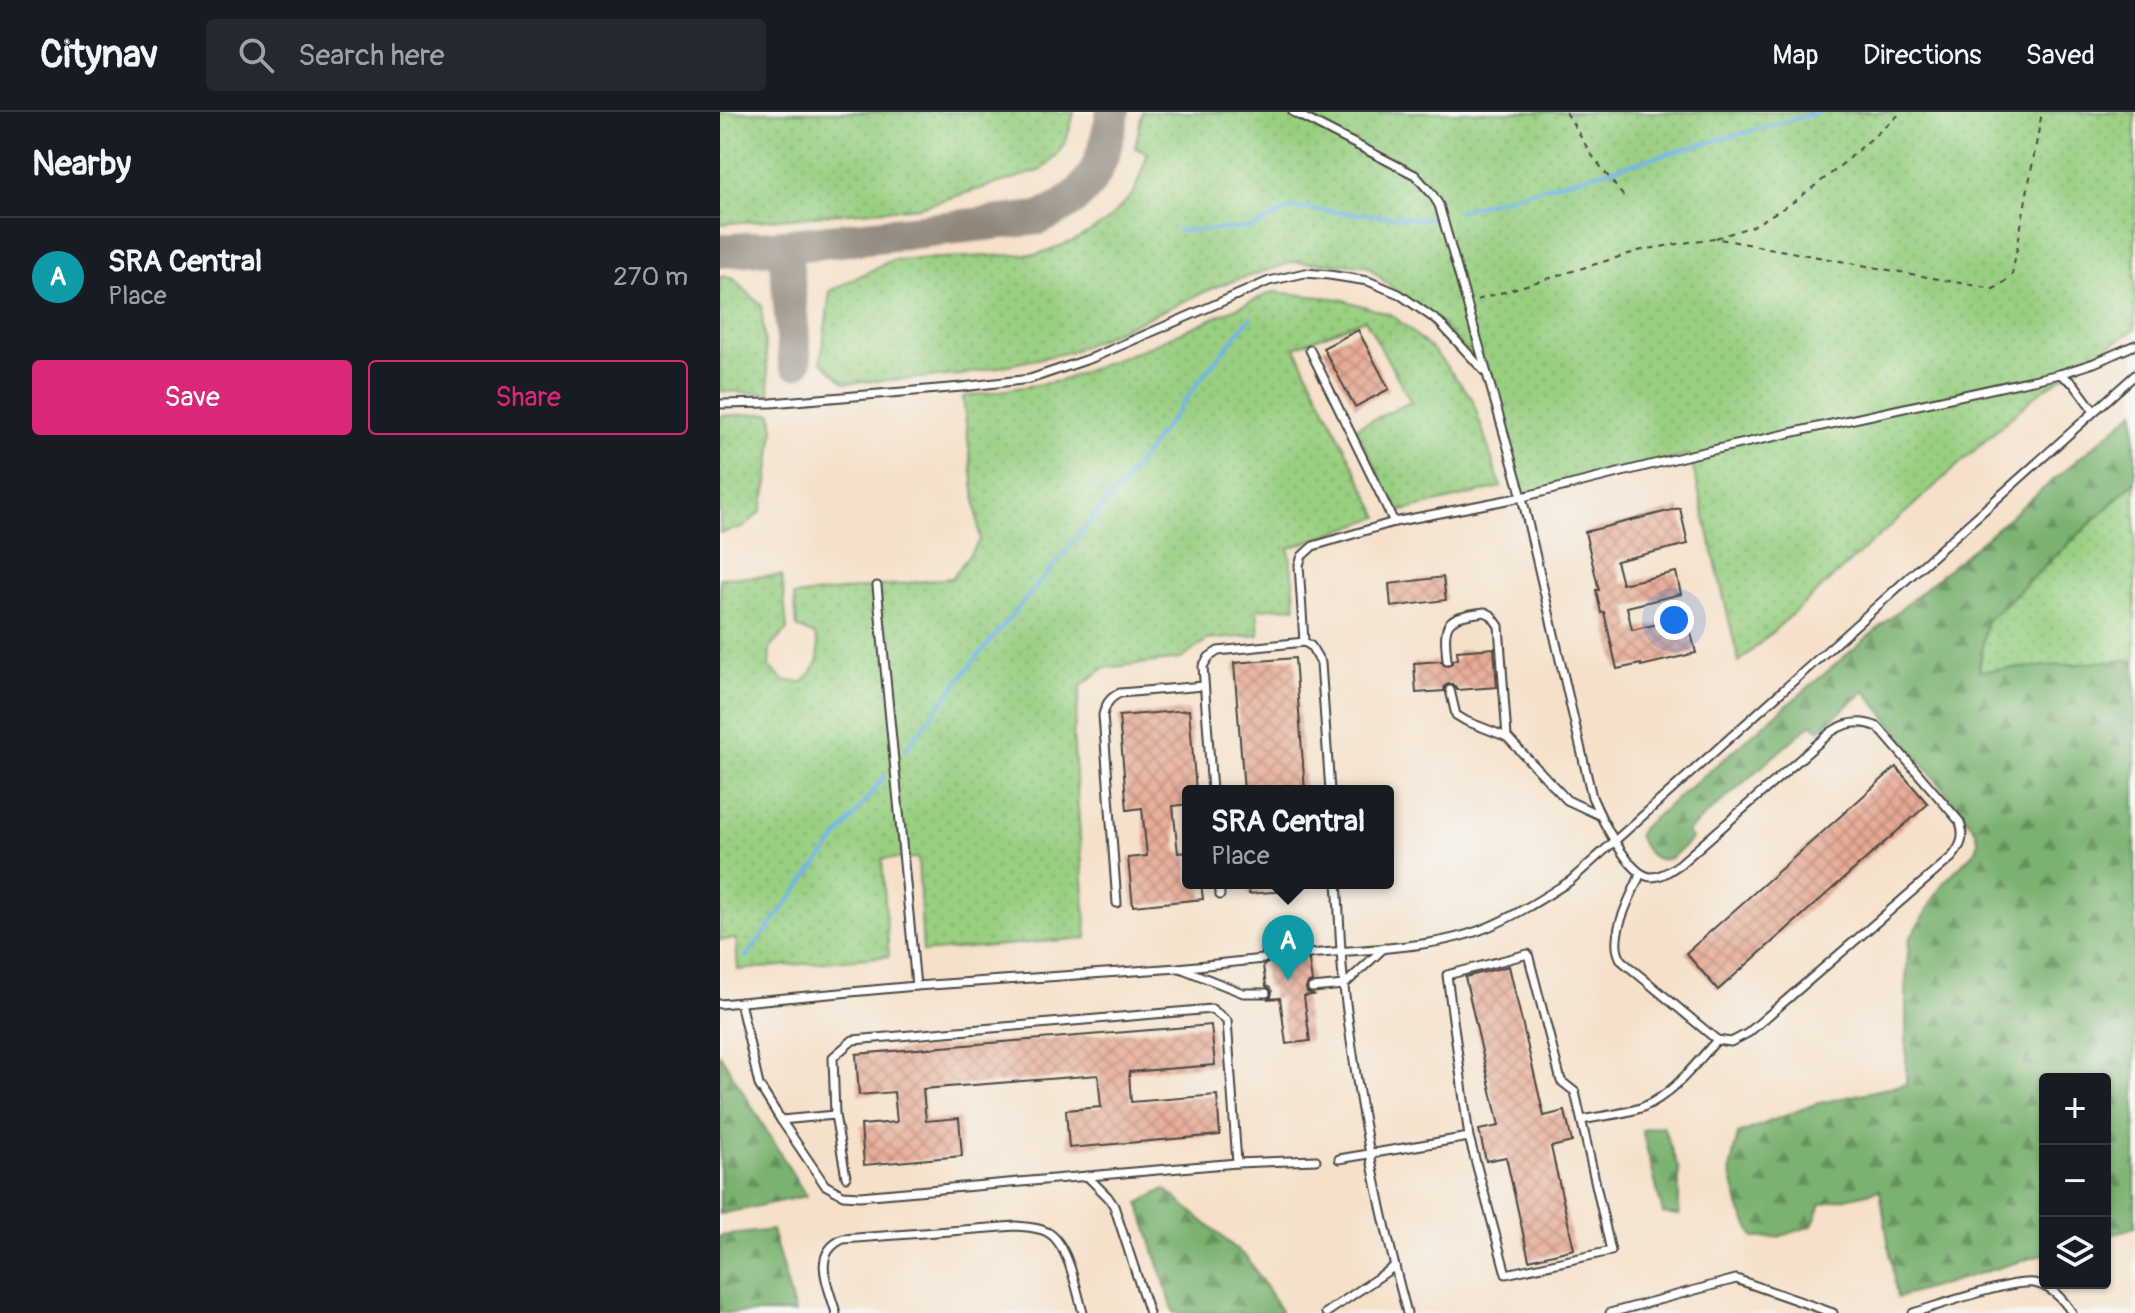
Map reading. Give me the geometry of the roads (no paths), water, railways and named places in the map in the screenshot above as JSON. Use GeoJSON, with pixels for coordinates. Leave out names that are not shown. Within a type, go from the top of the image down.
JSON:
{"type":"FeatureCollection","features":[{"type":"Feature","properties":{"kind":"lane"},"geometry":{"type":"LineString","coordinates":[[1293,112],[1415,175],[1439,205],[1522,497],[1592,797],[1613,841],[1640,875],[1661,876],[1680,864],[1831,732],[1849,724],[1869,723],[1878,727],[1960,822],[1963,831],[1962,842],[1952,857],[1748,1033],[1731,1042],[1717,1040],[1617,955],[1616,939],[1640,875]]}},
{"type":"Feature","properties":{"kind":"lane"},"geometry":{"type":"LineString","coordinates":[[720,404],[771,403],[1030,379],[1092,358],[1269,281],[1305,273],[1368,281],[1399,294],[1439,322],[1486,373]]}},
{"type":"Feature","properties":{"kind":"lane"},"geometry":{"type":"LineString","coordinates":[[1304,642],[1299,565],[1302,556],[1313,546],[1394,522],[1522,497],[1690,455],[2060,374],[2135,345]]}},
{"type":"Feature","properties":{"kind":"lane"},"geometry":{"type":"LineString","coordinates":[[1310,350],[1394,522]]}},
{"type":"Feature","properties":{"kind":"lane"},"geometry":{"type":"LineString","coordinates":[[2060,374],[2074,384],[2094,411]]}},
{"type":"Feature","properties":{"kind":"lane"},"geometry":{"type":"LineString","coordinates":[[1309,954],[1440,941],[1486,928],[1526,909],[1570,881],[2135,375]]}},
{"type":"Feature","properties":{"kind":"lane"},"geometry":{"type":"LineString","coordinates":[[877,586],[916,986]]}},
{"type":"Feature","properties":{"kind":"lane"},"geometry":{"type":"LineString","coordinates":[[1447,660],[1445,635],[1451,620],[1459,615],[1485,612],[1496,620],[1499,626],[1507,737]]}},
{"type":"Feature","properties":{"kind":"lane"},"geometry":{"type":"LineString","coordinates":[[1212,785],[1203,666],[1218,651],[1304,642],[1311,646],[1321,663],[1330,785]]}},
{"type":"Feature","properties":{"kind":"lane"},"geometry":{"type":"LineString","coordinates":[[1117,903],[1103,715],[1106,705],[1111,697],[1120,693],[1204,686]]}},
{"type":"Feature","properties":{"kind":"lane"},"geometry":{"type":"LineString","coordinates":[[1450,690],[1456,715],[1507,737],[1567,800],[1599,815]]}},
{"type":"Feature","properties":{"kind":"lane"},"geometry":{"type":"LineString","coordinates":[[1220,889],[1220,895]]}},
{"type":"Feature","properties":{"kind":"lane"},"geometry":{"type":"LineString","coordinates":[[1337,889],[1344,985],[1369,1154],[1407,1313]]}},
{"type":"Feature","properties":{"kind":"lane"},"geometry":{"type":"LineString","coordinates":[[1312,988],[1344,985],[1386,947]]}},
{"type":"Feature","properties":{"kind":"lane"},"geometry":{"type":"LineString","coordinates":[[1528,954],[1561,1081],[1575,1092],[1611,1251],[1506,1274],[1469,1137],[1447,975],[1528,954]]}},
{"type":"Feature","properties":{"kind":"lane"},"geometry":{"type":"LineString","coordinates":[[720,1004],[1263,959]]}},
{"type":"Feature","properties":{"kind":"lane"},"geometry":{"type":"LineString","coordinates":[[1178,968],[1243,993],[1266,993]]}},
{"type":"Feature","properties":{"kind":"lane"},"geometry":{"type":"LineString","coordinates":[[740,1002],[759,1085],[825,1185],[843,1195],[1237,1163],[1316,1160]]}},
{"type":"Feature","properties":{"kind":"lane"},"geometry":{"type":"LineString","coordinates":[[846,1177],[835,1115],[833,1057],[853,1040],[1212,1009],[1227,1021],[1237,1163]]}},
{"type":"Feature","properties":{"kind":"lane"},"geometry":{"type":"LineString","coordinates":[[1582,1120],[1641,1108],[1658,1098],[1676,1084],[1717,1040]]}},
{"type":"Feature","properties":{"kind":"lane"},"geometry":{"type":"LineString","coordinates":[[781,1120],[835,1115]]}},
{"type":"Feature","properties":{"kind":"lane"},"geometry":{"type":"LineString","coordinates":[[1339,1159],[1469,1137]]}},
{"type":"Feature","properties":{"kind":"lane"},"geometry":{"type":"LineString","coordinates":[[1087,1176],[1114,1206],[1149,1313]]}},
{"type":"Feature","properties":{"kind":"lane"},"geometry":{"type":"LineString","coordinates":[[836,1313],[823,1263],[825,1254],[843,1239],[1016,1226],[1041,1230],[1056,1239],[1065,1256],[1083,1313]]}},
{"type":"Feature","properties":{"kind":"lane"},"geometry":{"type":"LineString","coordinates":[[1326,1313],[1395,1266]]}},
{"type":"Feature","properties":{"kind":"lane"},"geometry":{"type":"LineString","coordinates":[[1610,1313],[1736,1279],[1833,1313]]}},
{"type":"Feature","properties":{"kind":"lane"},"geometry":{"type":"LineString","coordinates":[[1913,1313],[2008,1286],[2032,1283],[2052,1291],[2072,1313]]}},
{"type":"Feature","properties":{"kind":"waterway"},"geometry":{"type":"LineString","coordinates":[[1458,211],[1820,112]]}},
{"type":"Feature","properties":{"kind":"waterway"},"geometry":{"type":"LineString","coordinates":[[1177,231],[1252,228],[1292,208],[1420,219],[1430,217]]}},
{"type":"Feature","properties":{"kind":"waterway"},"geometry":{"type":"LineString","coordinates":[[905,750],[977,657],[1127,478],[1251,317]]}},
{"type":"Feature","properties":{"kind":"waterway"},"geometry":{"type":"LineString","coordinates":[[746,957],[884,777]]}},
{"type":"Feature","properties":{"kind":"place","name":"SRA Central"},"geometry":{"type":"Point","coordinates":[1288,981]}}]}
